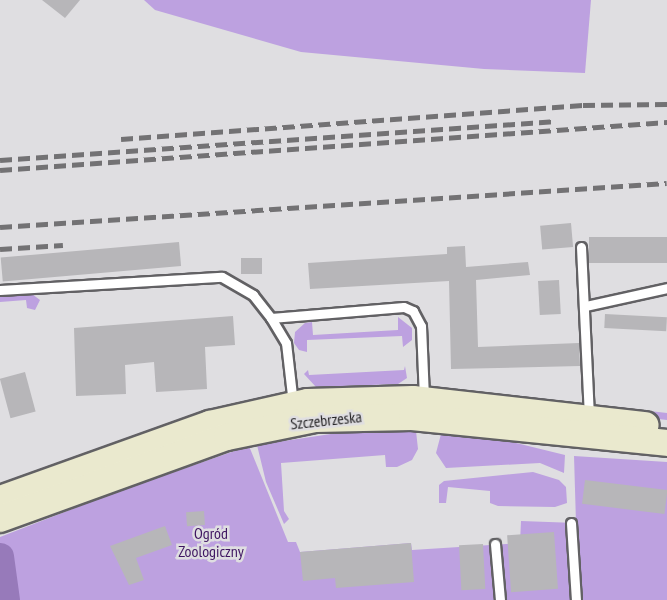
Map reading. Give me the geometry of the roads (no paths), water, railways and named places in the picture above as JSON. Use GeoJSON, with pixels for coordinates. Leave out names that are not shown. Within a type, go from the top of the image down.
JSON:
{"type":"FeatureCollection","features":[{"type":"Feature","properties":{"kind":"street","name":"Szczebrzeska"},"geometry":{"type":"LineString","coordinates":[[425,409],[667,443]]}},
{"type":"Feature","properties":{"kind":"street","name":"Szczebrzeska"},"geometry":{"type":"LineString","coordinates":[[0,519],[14,501],[203,445],[294,413],[357,416],[425,409],[589,418],[667,428]]}},
{"type":"Feature","properties":{"kind":"lane"},"geometry":{"type":"LineString","coordinates":[[581,247],[586,306],[589,418]]}},
{"type":"Feature","properties":{"kind":"lane"},"geometry":{"type":"LineString","coordinates":[[0,290],[222,277],[253,295],[272,318],[286,343],[294,413]]}},
{"type":"Feature","properties":{"kind":"lane"},"geometry":{"type":"LineString","coordinates":[[586,306],[667,288]]}},
{"type":"Feature","properties":{"kind":"lane"},"geometry":{"type":"LineString","coordinates":[[272,318],[409,309],[421,326],[425,409]]}},
{"type":"Feature","properties":{"kind":"lane"},"geometry":{"type":"LineString","coordinates":[[571,523],[576,600]]}},
{"type":"Feature","properties":{"kind":"lane"},"geometry":{"type":"LineString","coordinates":[[495,544],[500,600]]}},
{"type":"Feature","properties":{"kind":"waterway"},"geometry":{"type":"LineString","coordinates":[[0,556],[6,600]]}},
{"type":"Feature","properties":{"kind":"railway"},"geometry":{"type":"LineString","coordinates":[[121,139],[583,105],[667,104]]}},
{"type":"Feature","properties":{"kind":"railway"},"geometry":{"type":"LineString","coordinates":[[0,160],[557,121]]}},
{"type":"Feature","properties":{"kind":"railway"},"geometry":{"type":"LineString","coordinates":[[0,170],[667,122]]}},
{"type":"Feature","properties":{"kind":"railway"},"geometry":{"type":"LineString","coordinates":[[0,227],[667,183]]}},
{"type":"Feature","properties":{"kind":"railway"},"geometry":{"type":"LineString","coordinates":[[0,249],[63,245]]}},
{"type":"Feature","properties":{"kind":"park label","name":"Ogród Zoologiczny"},"geometry":{"type":"Point","coordinates":[211,542]}}]}
